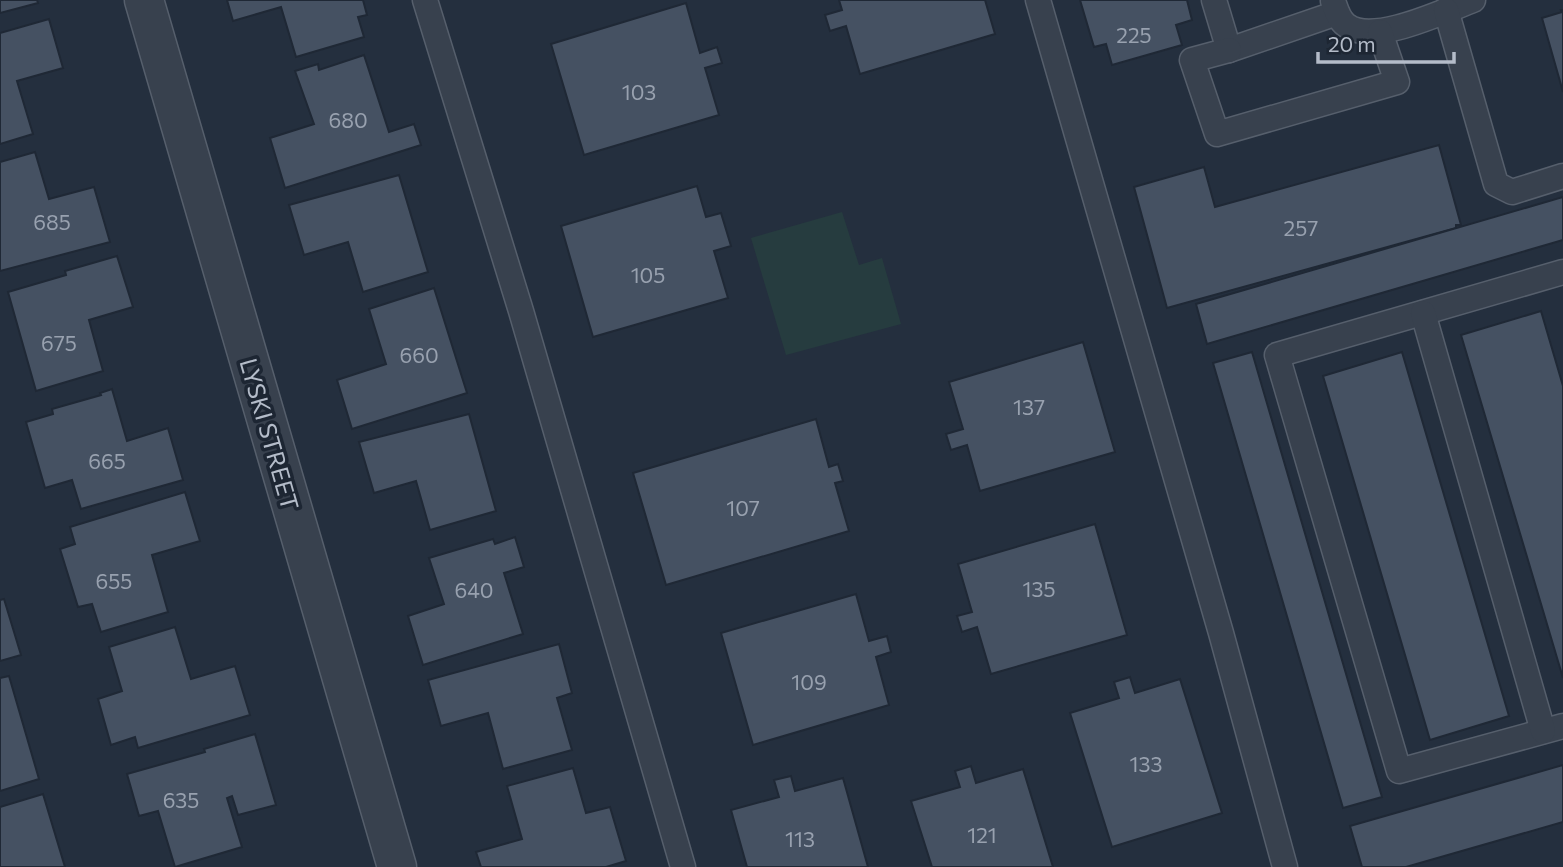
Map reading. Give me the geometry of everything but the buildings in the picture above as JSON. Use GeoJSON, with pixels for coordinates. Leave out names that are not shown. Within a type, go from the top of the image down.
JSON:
{"type":"FeatureCollection","features":[{"type":"Feature","properties":{"kind":"street","name":"LYSKI STREET"},"geometry":{"type":"LineString","coordinates":[[144,0],[397,867]]}},
{"type":"Feature","properties":{"kind":"lane"},"geometry":{"type":"LineString","coordinates":[[425,0],[517,298],[683,867]]}},
{"type":"Feature","properties":{"kind":"lane"},"geometry":{"type":"LineString","coordinates":[[1038,0],[1285,867]]}},
{"type":"Feature","properties":{"kind":"lane"},"geometry":{"type":"LineString","coordinates":[[1214,0],[1229,50]]}},
{"type":"Feature","properties":{"kind":"lane"},"geometry":{"type":"LineString","coordinates":[[1380,32],[1397,82],[1217,134],[1192,60],[1229,50],[1335,7],[1344,24],[1354,30],[1380,32],[1473,0]]}},
{"type":"Feature","properties":{"kind":"lane"},"geometry":{"type":"LineString","coordinates":[[1446,10],[1496,184],[1512,192],[1563,176]]}},
{"type":"Feature","properties":{"kind":"lane"},"geometry":{"type":"LineString","coordinates":[[1423,313],[1553,728],[1399,771],[1277,355],[1423,313],[1561,280]]}},
{"type":"Feature","properties":{"kind":"green space"},"geometry":{"type":"Polygon","coordinates":[[[842,212],[859,265],[882,258],[901,324],[786,355],[751,238],[842,212]]]}}]}
